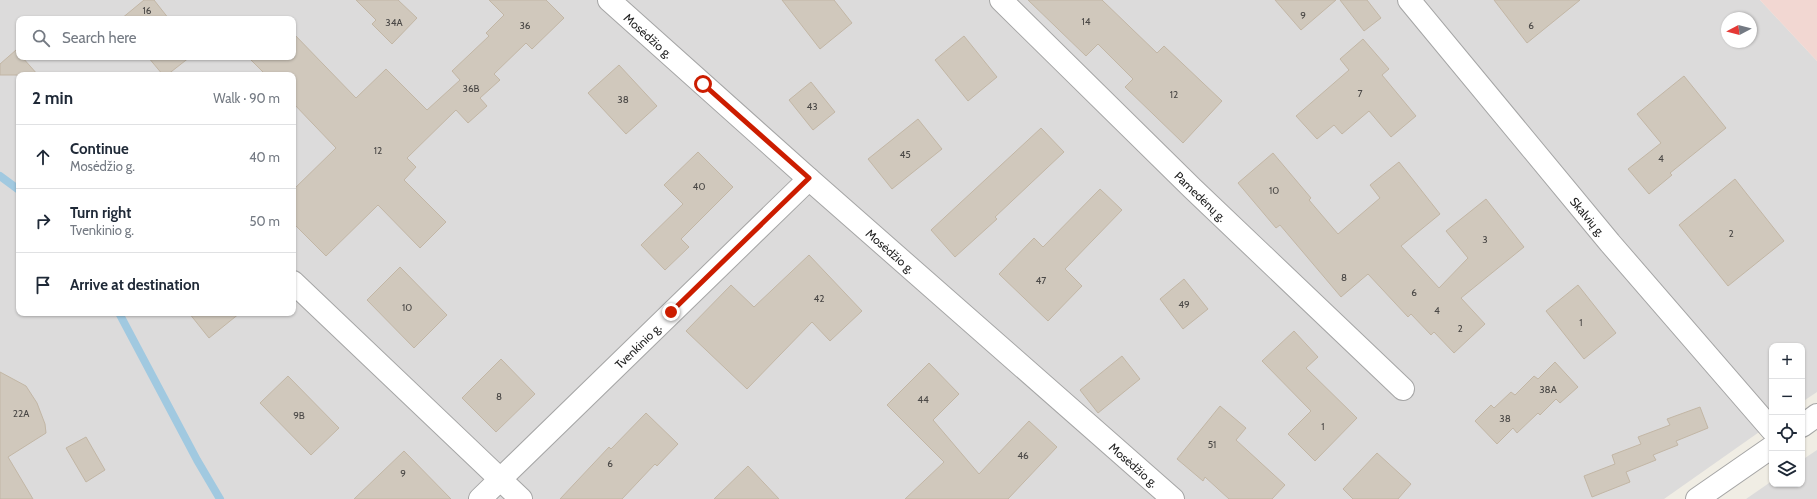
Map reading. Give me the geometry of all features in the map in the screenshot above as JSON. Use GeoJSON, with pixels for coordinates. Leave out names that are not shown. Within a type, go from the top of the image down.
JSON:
{"type":"FeatureCollection","features":[{"type":"Feature","properties":{"kind":"street","name":"Mosėdžio g."},"geometry":{"type":"LineString","coordinates":[[609,0],[1173,499]]}},
{"type":"Feature","properties":{"kind":"street","name":"Pamedėnų g."},"geometry":{"type":"LineString","coordinates":[[1001,0],[1192,188],[1403,389]]}},
{"type":"Feature","properties":{"kind":"street","name":"Skalvių g."},"geometry":{"type":"LineString","coordinates":[[1409,0],[1610,243],[1769,427]]}},
{"type":"Feature","properties":{"kind":"street","name":"Tvenkinio g."},"geometry":{"type":"LineString","coordinates":[[480,499],[809,178]]}},
{"type":"Feature","properties":{"kind":"street"},"geometry":{"type":"LineString","coordinates":[[296,285],[521,499]]}},
{"type":"Feature","properties":{"kind":"street"},"geometry":{"type":"LineString","coordinates":[[1805,424],[1817,415]]}},
{"type":"Feature","properties":{"kind":"street"},"geometry":{"type":"LineString","coordinates":[[1697,499],[1769,449]]}},
{"type":"Feature","properties":{"kind":"shaded area"},"geometry":{"type":"Polygon","coordinates":[[[0,0],[1760,0],[1817,61],[1817,392],[1805,400],[1805,343],[1769,343],[1769,425],[1664,499],[0,499],[0,0]]]}},
{"type":"Feature","properties":{"kind":"shaded area"},"geometry":{"type":"Polygon","coordinates":[[[1760,0],[1817,0],[1817,61],[1760,0]]]}},
{"type":"Feature","properties":{"kind":"shaded area"},"geometry":{"type":"Polygon","coordinates":[[[1817,450],[1817,499],[1746,499],[1769,483],[1769,487],[1805,487],[1805,458],[1817,450]]]}},
{"type":"Feature","properties":{"kind":"building"},"geometry":{"type":"Polygon","coordinates":[[[144,0],[154,0],[167,16],[125,16],[144,0]]]}},
{"type":"Feature","properties":{"kind":"building"},"geometry":{"type":"Polygon","coordinates":[[[356,0],[398,0],[417,18],[392,44],[372,24],[376,20],[356,0]]]}},
{"type":"Feature","properties":{"kind":"building"},"geometry":{"type":"Polygon","coordinates":[[[489,0],[546,0],[564,18],[532,49],[526,43],[494,74],[500,80],[480,98],[487,106],[468,123],[456,110],[407,158],[416,167],[404,180],[446,222],[420,248],[378,205],[326,256],[296,226],[296,187],[336,148],[296,106],[296,72],[263,72],[251,60],[296,60],[296,36],[356,98],[386,69],[427,110],[460,80],[452,71],[489,36],[486,33],[504,15],[489,0]]]}},
{"type":"Feature","properties":{"kind":"building"},"geometry":{"type":"Polygon","coordinates":[[[782,0],[834,0],[852,23],[820,49],[782,0]]]}},
{"type":"Feature","properties":{"kind":"building"},"geometry":{"type":"Polygon","coordinates":[[[1028,0],[1102,0],[1157,53],[1164,46],[1222,101],[1183,143],[1125,87],[1133,79],[1098,44],[1086,56],[1028,0]]]}},
{"type":"Feature","properties":{"kind":"building"},"geometry":{"type":"Polygon","coordinates":[[[1275,0],[1336,0],[1301,30],[1275,0]]]}},
{"type":"Feature","properties":{"kind":"building"},"geometry":{"type":"Polygon","coordinates":[[[1340,0],[1367,0],[1381,18],[1364,31],[1340,0]]]}},
{"type":"Feature","properties":{"kind":"building"},"geometry":{"type":"Polygon","coordinates":[[[1494,0],[1580,0],[1527,43],[1494,0]]]}},
{"type":"Feature","properties":{"kind":"building"},"geometry":{"type":"Polygon","coordinates":[[[964,36],[997,77],[968,101],[935,60],[964,36]]]}},
{"type":"Feature","properties":{"kind":"building"},"geometry":{"type":"Polygon","coordinates":[[[1363,39],[1389,69],[1382,75],[1416,116],[1391,137],[1369,111],[1342,134],[1334,125],[1317,139],[1296,116],[1349,70],[1340,59],[1363,39]]]}},
{"type":"Feature","properties":{"kind":"building"},"geometry":{"type":"Polygon","coordinates":[[[16,50],[16,60],[25,60],[35,72],[16,72],[16,75],[0,75],[0,64],[16,50]]]}},
{"type":"Feature","properties":{"kind":"building"},"geometry":{"type":"Polygon","coordinates":[[[150,60],[186,60],[171,72],[160,72],[150,60]]]}},
{"type":"Feature","properties":{"kind":"building"},"geometry":{"type":"Polygon","coordinates":[[[619,65],[657,106],[626,134],[588,93],[619,65]]]}},
{"type":"Feature","properties":{"kind":"building"},"geometry":{"type":"Polygon","coordinates":[[[1684,76],[1726,128],[1670,173],[1672,175],[1649,194],[1628,169],[1661,143],[1637,114],[1684,76]]]}},
{"type":"Feature","properties":{"kind":"building"},"geometry":{"type":"Polygon","coordinates":[[[811,82],[835,112],[813,130],[789,100],[811,82]]]}},
{"type":"Feature","properties":{"kind":"building"},"geometry":{"type":"Polygon","coordinates":[[[918,119],[942,149],[892,189],[868,159],[918,119]]]}},
{"type":"Feature","properties":{"kind":"building"},"geometry":{"type":"Polygon","coordinates":[[[1041,128],[1064,152],[995,217],[997,219],[955,257],[931,230],[1041,128]]]}},
{"type":"Feature","properties":{"kind":"building"},"geometry":{"type":"Polygon","coordinates":[[[698,152],[733,187],[681,239],[689,247],[665,270],[641,245],[683,204],[664,185],[698,152]]]}},
{"type":"Feature","properties":{"kind":"building"},"geometry":{"type":"Polygon","coordinates":[[[1273,153],[1311,198],[1309,200],[1338,234],[1380,198],[1370,185],[1399,162],[1440,214],[1401,246],[1439,288],[1468,258],[1446,231],[1486,199],[1524,247],[1461,298],[1485,324],[1454,353],[1434,332],[1431,335],[1411,314],[1408,317],[1368,274],[1341,297],[1280,225],[1276,228],[1238,183],[1273,153]]]}},
{"type":"Feature","properties":{"kind":"building"},"geometry":{"type":"Polygon","coordinates":[[[1735,179],[1784,241],[1728,286],[1679,225],[1735,179]]]}},
{"type":"Feature","properties":{"kind":"building"},"geometry":{"type":"Polygon","coordinates":[[[1100,189],[1122,210],[1065,269],[1082,286],[1048,321],[999,274],[1034,238],[1043,247],[1100,189]]]}},
{"type":"Feature","properties":{"kind":"building"},"geometry":{"type":"Polygon","coordinates":[[[809,255],[862,311],[830,341],[812,322],[747,389],[686,331],[731,285],[754,307],[809,255]]]}},
{"type":"Feature","properties":{"kind":"building"},"geometry":{"type":"Polygon","coordinates":[[[400,267],[447,315],[414,348],[367,300],[400,267]]]}},
{"type":"Feature","properties":{"kind":"building"},"geometry":{"type":"Polygon","coordinates":[[[1184,279],[1208,309],[1183,329],[1160,299],[1184,279]]]}},
{"type":"Feature","properties":{"kind":"building"},"geometry":{"type":"Polygon","coordinates":[[[1578,285],[1616,333],[1584,359],[1546,311],[1578,285]]]}},
{"type":"Feature","properties":{"kind":"building"},"geometry":{"type":"Polygon","coordinates":[[[191,316],[236,316],[209,338],[191,316]]]}},
{"type":"Feature","properties":{"kind":"building"},"geometry":{"type":"Polygon","coordinates":[[[1294,331],[1318,357],[1306,368],[1357,418],[1315,461],[1288,434],[1311,411],[1262,361],[1294,331]]]}},
{"type":"Feature","properties":{"kind":"building"},"geometry":{"type":"Polygon","coordinates":[[[1122,356],[1140,379],[1098,413],[1080,390],[1122,356]]]}},
{"type":"Feature","properties":{"kind":"building"},"geometry":{"type":"Polygon","coordinates":[[[501,359],[535,394],[496,432],[462,398],[501,359]]]}},
{"type":"Feature","properties":{"kind":"building"},"geometry":{"type":"Polygon","coordinates":[[[1555,362],[1578,387],[1560,403],[1556,399],[1540,415],[1538,413],[1517,433],[1513,428],[1497,444],[1475,421],[1491,405],[1494,408],[1511,392],[1515,395],[1534,376],[1538,379],[1555,362]]]}},
{"type":"Feature","properties":{"kind":"building"},"geometry":{"type":"Polygon","coordinates":[[[929,363],[959,394],[933,420],[979,474],[1029,421],[1057,447],[1008,499],[905,499],[944,462],[887,405],[929,363]]]}},
{"type":"Feature","properties":{"kind":"building"},"geometry":{"type":"Polygon","coordinates":[[[0,372],[26,386],[37,403],[45,424],[46,433],[8,457],[33,499],[0,499],[0,372]]]}},
{"type":"Feature","properties":{"kind":"building"},"geometry":{"type":"Polygon","coordinates":[[[288,376],[339,428],[311,455],[260,403],[288,376]]]}},
{"type":"Feature","properties":{"kind":"building"},"geometry":{"type":"Polygon","coordinates":[[[1220,406],[1246,428],[1236,440],[1285,485],[1272,499],[1229,499],[1205,477],[1203,481],[1177,459],[1220,406]]]}},
{"type":"Feature","properties":{"kind":"building"},"geometry":{"type":"Polygon","coordinates":[[[1700,407],[1708,428],[1676,441],[1678,445],[1653,455],[1656,460],[1626,472],[1630,482],[1592,497],[1584,476],[1615,464],[1612,455],[1641,444],[1638,437],[1670,425],[1667,419],[1700,407]]]}},
{"type":"Feature","properties":{"kind":"building"},"geometry":{"type":"Polygon","coordinates":[[[646,413],[678,444],[657,466],[655,464],[622,499],[560,499],[609,447],[611,449],[646,413]]]}},
{"type":"Feature","properties":{"kind":"building"},"geometry":{"type":"Polygon","coordinates":[[[86,437],[105,470],[86,482],[66,448],[86,437]]]}},
{"type":"Feature","properties":{"kind":"building"},"geometry":{"type":"Polygon","coordinates":[[[404,451],[451,499],[354,499],[404,451]]]}},
{"type":"Feature","properties":{"kind":"building"},"geometry":{"type":"Polygon","coordinates":[[[1377,453],[1411,484],[1398,499],[1353,499],[1343,489],[1377,453]]]}},
{"type":"Feature","properties":{"kind":"building"},"geometry":{"type":"Polygon","coordinates":[[[748,466],[779,499],[714,499],[748,466]]]}},
{"type":"Feature","properties":{"kind":"waterway"},"geometry":{"type":"LineString","coordinates":[[0,176],[16,188]]}},
{"type":"Feature","properties":{"kind":"waterway"},"geometry":{"type":"LineString","coordinates":[[121,316],[197,460],[220,499]]}},
{"type":"Feature","properties":{"kind":"route"},"geometry":{"type":"LineString","coordinates":[[671,312],[809,178],[703,84]]}}]}
